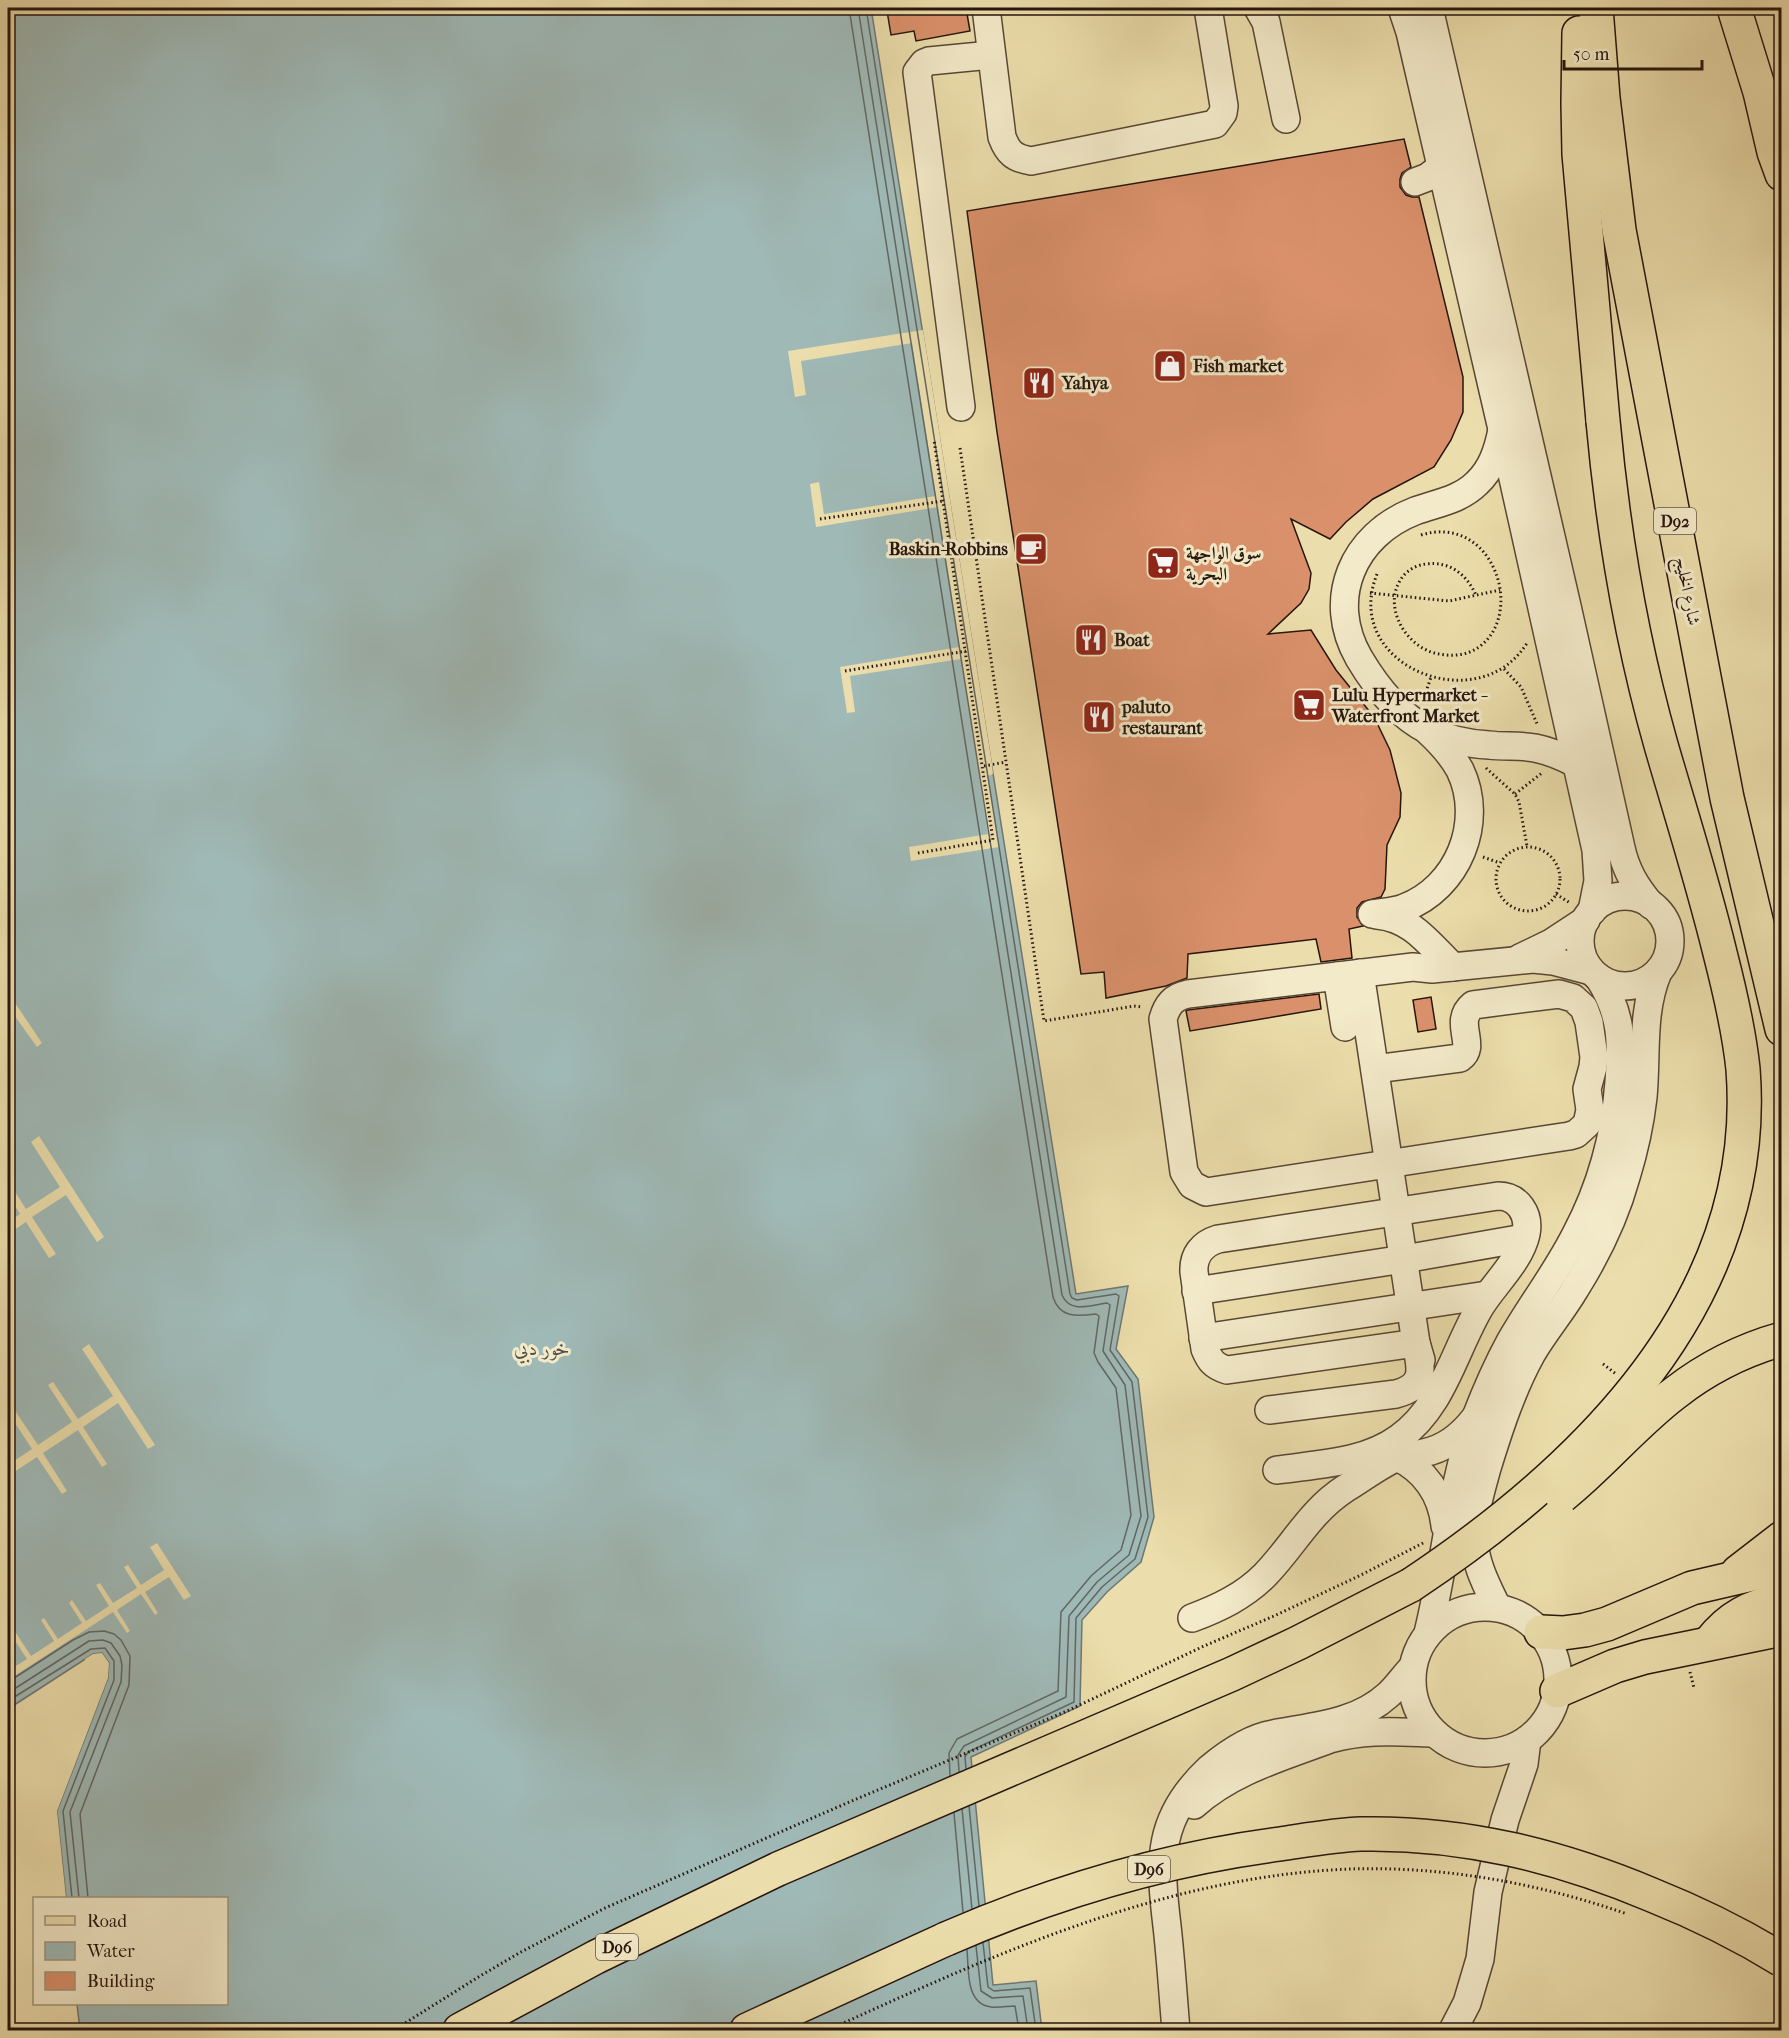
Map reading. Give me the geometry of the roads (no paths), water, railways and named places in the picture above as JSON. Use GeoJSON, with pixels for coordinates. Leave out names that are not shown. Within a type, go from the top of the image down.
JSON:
{"type":"FeatureCollection","features":[{"type":"Feature","properties":{"kind":"main road"},"geometry":{"type":"LineString","coordinates":[[1411,1585],[1488,1531],[1559,1469],[1615,1411],[1661,1355],[1680,1327],[1710,1268],[1732,1204],[1738,1171],[1744,1105],[1739,1038],[1715,933],[1658,734],[1635,642],[1620,562],[1603,421],[1579,154],[1578,82],[1581,8]]}},
{"type":"Feature","properties":{"kind":"main road","name":"شارع الخليج"},"geometry":{"type":"LineString","coordinates":[[1596,8],[1603,98],[1619,230],[1727,798],[1782,1029]]}},
{"type":"Feature","properties":{"kind":"main road"},"geometry":{"type":"LineString","coordinates":[[1617,8],[1623,96],[1645,284],[1647,378]]}},
{"type":"Feature","properties":{"kind":"main road"},"geometry":{"type":"LineString","coordinates":[[1734,8],[1782,174]]}},
{"type":"Feature","properties":{"kind":"main road"},"geometry":{"type":"LineString","coordinates":[[1756,8],[1772,55],[1782,95]]}},
{"type":"Feature","properties":{"kind":"main road"},"geometry":{"type":"LineString","coordinates":[[1411,1585],[1467,1559],[1545,1509],[1569,1490],[1654,1410],[1695,1378],[1741,1353],[1782,1339]]}},
{"type":"Feature","properties":{"kind":"main road"},"geometry":{"type":"LineString","coordinates":[[1729,1579],[1782,1538]]}},
{"type":"Feature","properties":{"kind":"main road"},"geometry":{"type":"LineString","coordinates":[[1541,1632],[1563,1633],[1585,1630],[1607,1624],[1677,1593],[1782,1567]]}},
{"type":"Feature","properties":{"kind":"main road","name":"D96"},"geometry":{"type":"LineString","coordinates":[[460,2031],[596,1957],[778,1869],[1232,1674],[1411,1585]]}},
{"type":"Feature","properties":{"kind":"main road"},"geometry":{"type":"LineString","coordinates":[[1710,1642],[1737,1615],[1764,1603],[1782,1600]]}},
{"type":"Feature","properties":{"kind":"main road"},"geometry":{"type":"LineString","coordinates":[[1557,1691],[1615,1666],[1645,1657],[1782,1629]]}},
{"type":"Feature","properties":{"kind":"main road"},"geometry":{"type":"LineString","coordinates":[[1710,1642],[1736,1649],[1782,1645]]}},
{"type":"Feature","properties":{"kind":"main road","name":"D96"},"geometry":{"type":"LineString","coordinates":[[747,2031],[982,1923],[1084,1886],[1189,1859],[1246,1848],[1361,1834],[1472,1842],[1544,1856],[1579,1866],[1699,1914],[1782,1960]]}},
{"type":"Feature","properties":{"kind":"street"},"geometry":{"type":"LineString","coordinates":[[986,8],[1005,144],[1007,150],[1017,159],[1031,160],[1215,124],[1223,113],[1224,106],[1210,19]]}},
{"type":"Feature","properties":{"kind":"street"},"geometry":{"type":"LineString","coordinates":[[1210,19],[1219,23],[1226,8]]}},
{"type":"Feature","properties":{"kind":"street"},"geometry":{"type":"LineString","coordinates":[[1258,8],[1266,22],[1286,119]]}},
{"type":"Feature","properties":{"kind":"street"},"geometry":{"type":"LineString","coordinates":[[1402,8],[1410,32],[1542,609],[1563,758],[1598,866],[1596,896],[1580,941],[1581,952],[1610,996],[1621,1037],[1617,1103],[1609,1148],[1596,1191],[1577,1233],[1510,1342],[1492,1379],[1476,1418],[1439,1539]]}},
{"type":"Feature","properties":{"kind":"street"},"geometry":{"type":"LineString","coordinates":[[1429,8],[1621,848],[1632,879],[1659,912],[1669,931],[1669,953],[1652,987],[1647,1010],[1643,1099],[1626,1179],[1595,1256],[1538,1344],[1516,1385],[1484,1481],[1476,1514],[1474,1539],[1478,1564],[1497,1607]]}},
{"type":"Feature","properties":{"kind":"street"},"geometry":{"type":"LineString","coordinates":[[961,407],[917,72],[919,67],[929,61],[991,55]]}},
{"type":"Feature","properties":{"kind":"street"},"geometry":{"type":"LineString","coordinates":[[1416,187],[1428,177],[1444,179]]}},
{"type":"Feature","properties":{"kind":"street"},"geometry":{"type":"LineString","coordinates":[[1442,968],[1410,926],[1400,919],[1370,918],[1404,908],[1429,894],[1449,875],[1464,850],[1470,824],[1468,797],[1461,771],[1446,748],[1384,694],[1366,670],[1350,643],[1344,617],[1345,590],[1353,564],[1368,542],[1389,525],[1415,511],[1461,495],[1477,483],[1489,467],[1498,449],[1502,429]]}},
{"type":"Feature","properties":{"kind":"street"},"geometry":{"type":"LineString","coordinates":[[1427,730],[1457,740],[1534,748],[1563,758]]}},
{"type":"Feature","properties":{"kind":"street"},"geometry":{"type":"LineString","coordinates":[[1513,960],[1551,943],[1589,916],[1600,904],[1621,897],[1642,899],[1651,904]]}},
{"type":"Feature","properties":{"kind":"street"},"geometry":{"type":"LineString","coordinates":[[1373,1058],[1460,1058],[1467,1047],[1463,1019],[1469,1009],[1478,1003],[1566,995],[1579,1002],[1589,1022],[1594,1057],[1587,1089],[1590,1110],[1587,1124],[1576,1134],[1569,1136],[1214,1192],[1198,1190],[1187,1179],[1184,1172],[1163,1019],[1165,1010],[1179,996],[1413,967],[1442,968],[1533,959],[1553,961],[1619,986],[1641,984],[1659,972]]}},
{"type":"Feature","properties":{"kind":"street"},"geometry":{"type":"LineString","coordinates":[[1373,1058],[1382,1031],[1378,998],[1380,991],[1392,982],[1414,978],[1442,968]]}},
{"type":"Feature","properties":{"kind":"street"},"geometry":{"type":"LineString","coordinates":[[1345,1027],[1348,975]]}},
{"type":"Feature","properties":{"kind":"street"},"geometry":{"type":"LineString","coordinates":[[1269,1410],[1407,1391],[1415,1386],[1421,1373],[1373,1058],[1348,975]]}},
{"type":"Feature","properties":{"kind":"street"},"geometry":{"type":"LineString","coordinates":[[1277,1470],[1353,1458],[1382,1449],[1414,1425],[1438,1393],[1467,1330],[1487,1295],[1510,1265],[1524,1238],[1526,1223],[1524,1213],[1517,1202],[1504,1196],[1212,1241],[1201,1248],[1195,1259],[1196,1291],[1203,1338],[1209,1359],[1216,1367],[1227,1370],[1416,1343]]}},
{"type":"Feature","properties":{"kind":"street"},"geometry":{"type":"LineString","coordinates":[[1196,1291],[1524,1238]]}},
{"type":"Feature","properties":{"kind":"street"},"geometry":{"type":"LineString","coordinates":[[1203,1338],[1487,1295]]}},
{"type":"Feature","properties":{"kind":"street"},"geometry":{"type":"LineString","coordinates":[[1416,1343],[1425,1370],[1438,1393]]}},
{"type":"Feature","properties":{"kind":"street"},"geometry":{"type":"LineString","coordinates":[[1192,1618],[1212,1611],[1249,1590],[1279,1559],[1316,1512],[1344,1490],[1397,1457],[1428,1452],[1442,1447],[1467,1429],[1476,1418]]}},
{"type":"Feature","properties":{"kind":"street"},"geometry":{"type":"LineString","coordinates":[[1397,1457],[1412,1464],[1424,1475],[1441,1505],[1437,1599],[1428,1633]]}},
{"type":"Feature","properties":{"kind":"street"},"geometry":{"type":"LineString","coordinates":[[1485,1606],[1497,1607],[1522,1616],[1541,1632],[1554,1654],[1558,1679],[1557,1691],[1550,1714],[1527,1740],[1501,1752],[1487,1754],[1458,1749],[1440,1738],[1425,1723],[1415,1703],[1411,1682],[1412,1668],[1428,1633],[1448,1616],[1485,1606]]}},
{"type":"Feature","properties":{"kind":"street"},"geometry":{"type":"LineString","coordinates":[[1176,2031],[1163,1902],[1162,1869],[1166,1837],[1181,1801],[1193,1785],[1221,1758],[1237,1748],[1272,1734],[1299,1731],[1342,1720],[1388,1695],[1412,1668]]}},
{"type":"Feature","properties":{"kind":"street"},"geometry":{"type":"LineString","coordinates":[[1166,1837],[1178,1821],[1207,1793],[1233,1777],[1260,1765],[1345,1735],[1376,1731],[1440,1738]]}},
{"type":"Feature","properties":{"kind":"street"},"geometry":{"type":"LineString","coordinates":[[1455,2027],[1467,2003],[1480,1959],[1488,1892],[1505,1820],[1524,1764],[1527,1740]]}},
{"type":"Feature","properties":{"kind":"water","name":"خور دبي"},"geometry":{"type":"Polygon","coordinates":[[[8,8],[871,8],[1076,1294],[1128,1286],[1116,1349],[1138,1379],[1154,1517],[1141,1562],[1107,1592],[1082,1620],[1080,1706],[971,1757],[993,1985],[1036,1981],[1042,2030],[80,2030],[77,2005],[228,2005],[228,1897],[66,1897],[57,1811],[108,1678],[109,1663],[102,1653],[93,1654],[8,1709],[8,8]]]}},
{"type":"Feature","properties":{"kind":"place","name":"Fish market"},"geometry":{"type":"Point","coordinates":[1170,366]}},
{"type":"Feature","properties":{"kind":"place","name":"Yahya"},"geometry":{"type":"Point","coordinates":[1039,383]}},
{"type":"Feature","properties":{"kind":"place","name":"Baskin-Robbins"},"geometry":{"type":"Point","coordinates":[1031,549]}},
{"type":"Feature","properties":{"kind":"place","name":"سوق الواجهة البحرية"},"geometry":{"type":"Point","coordinates":[1163,563]}},
{"type":"Feature","properties":{"kind":"place","name":"Boat"},"geometry":{"type":"Point","coordinates":[1091,640]}},
{"type":"Feature","properties":{"kind":"place","name":"Lulu Hypermarket - Waterfront Market"},"geometry":{"type":"Point","coordinates":[1309,705]}},
{"type":"Feature","properties":{"kind":"place","name":"paluto restaurant"},"geometry":{"type":"Point","coordinates":[1099,717]}}]}
